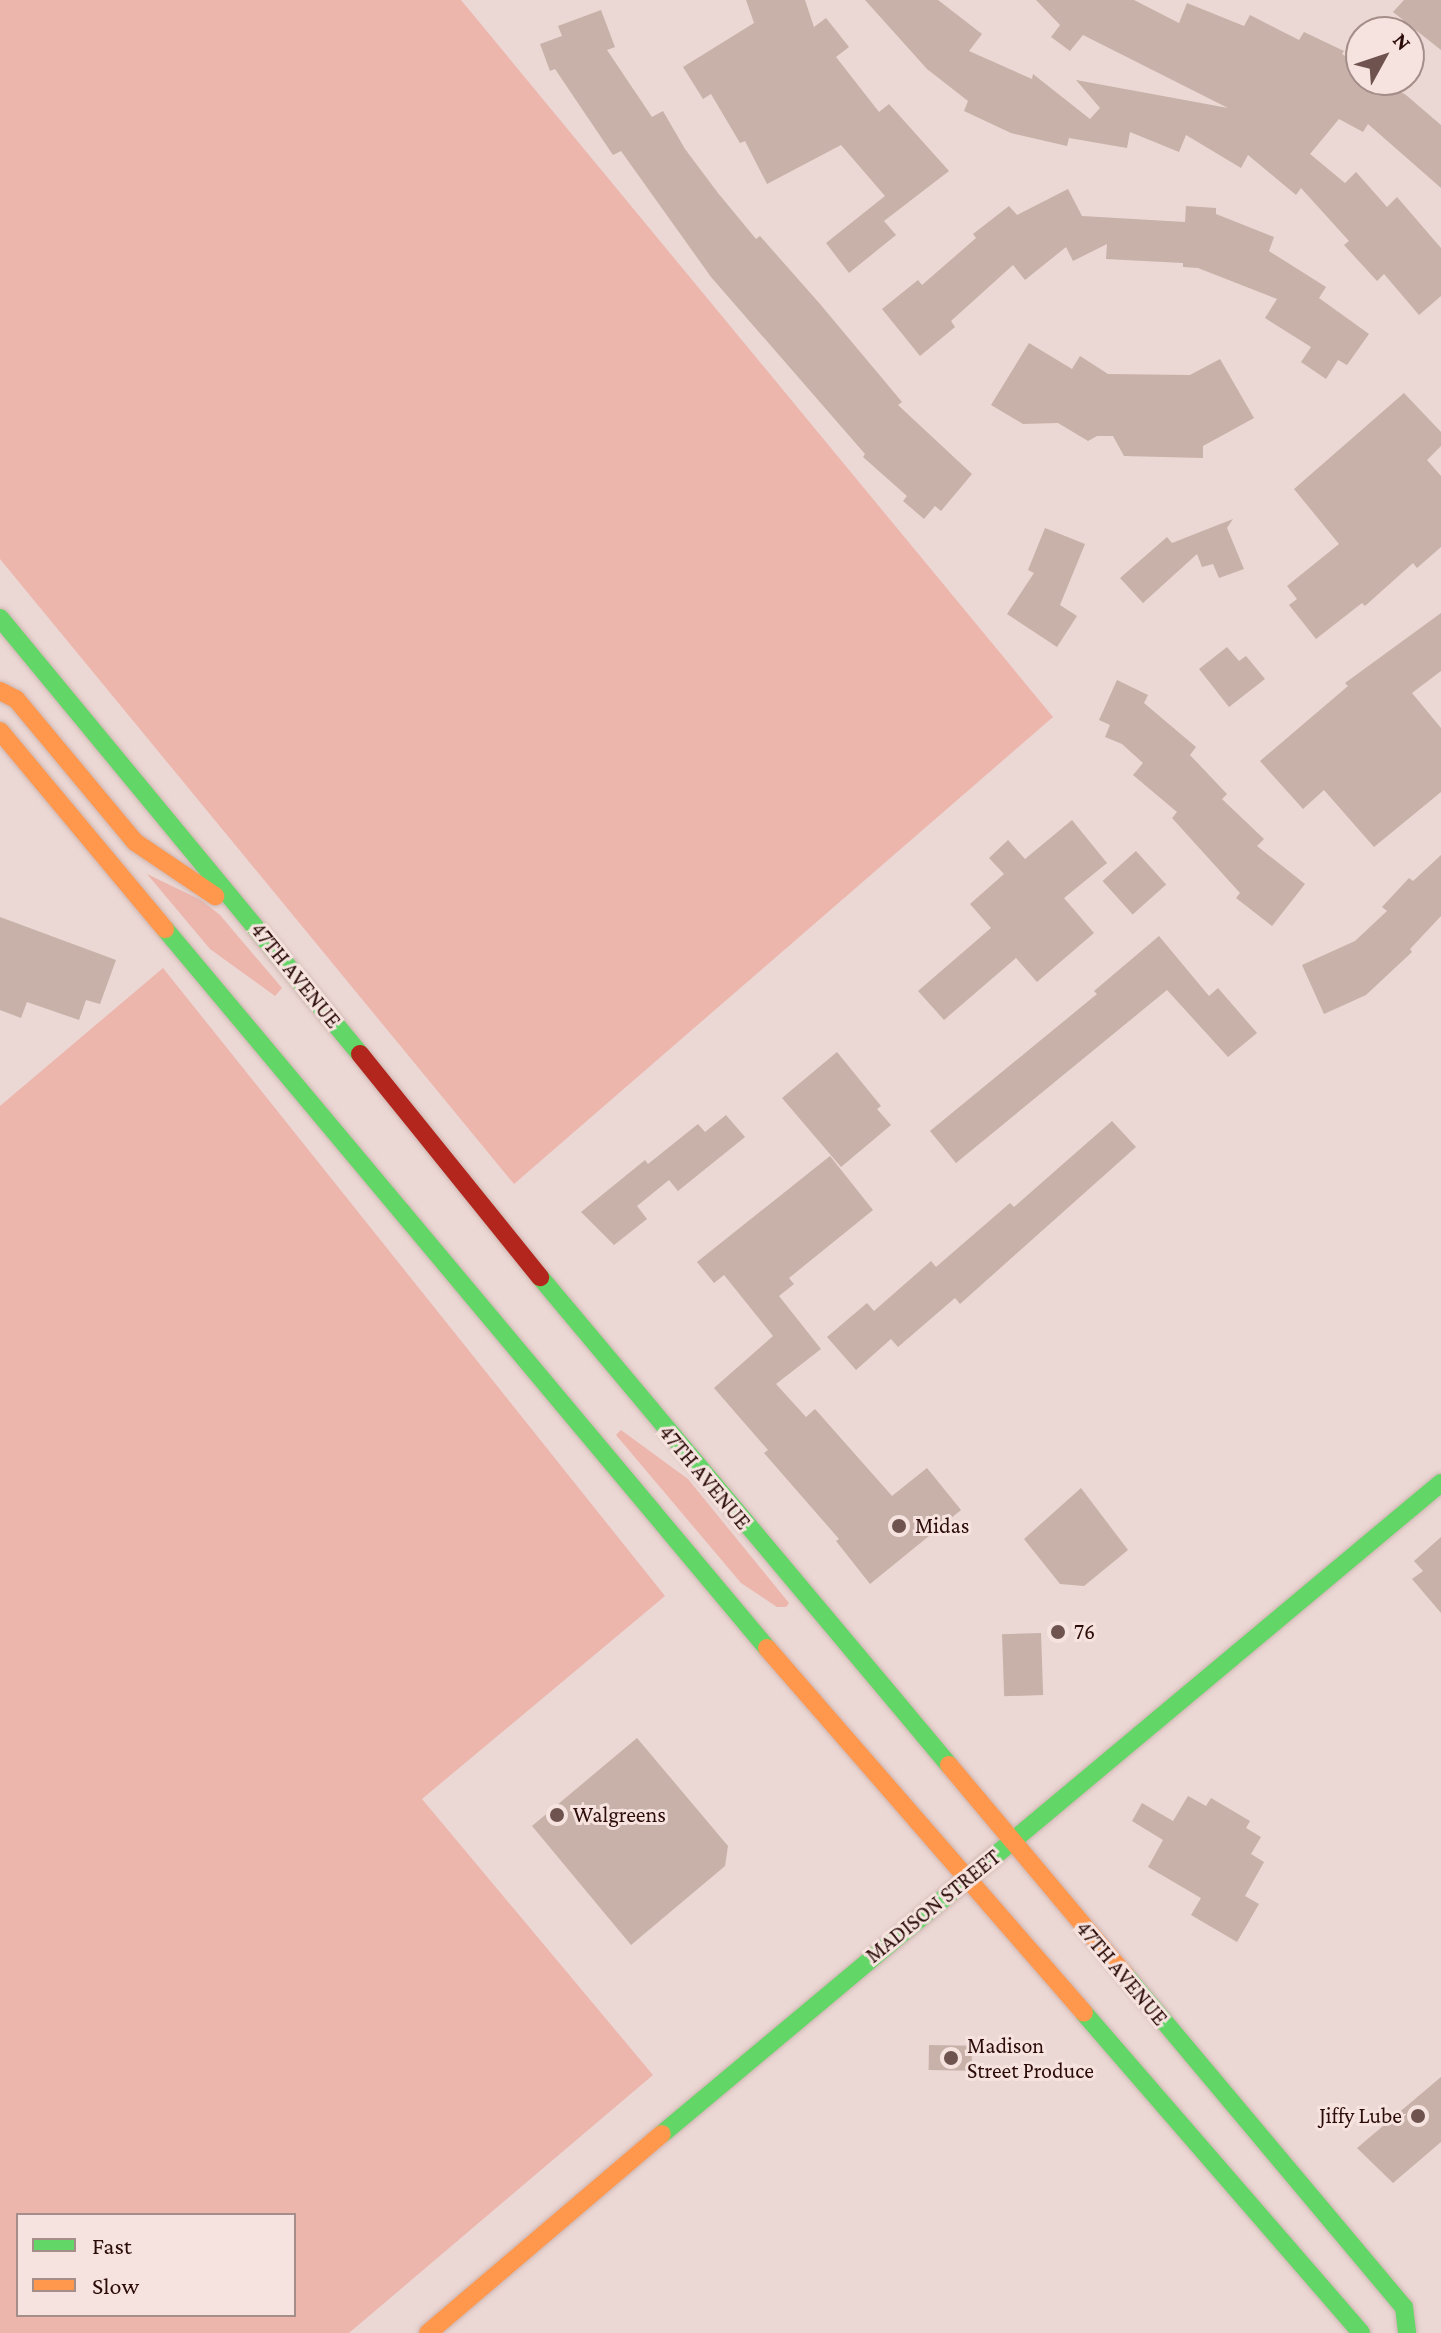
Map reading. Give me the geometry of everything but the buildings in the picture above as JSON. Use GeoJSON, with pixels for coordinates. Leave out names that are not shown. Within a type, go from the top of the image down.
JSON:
{"type":"FeatureCollection","features":[{"type":"Feature","properties":{"kind":"main road","name":"47TH AVENUE"},"geometry":{"type":"LineString","coordinates":[[0,618],[255,923],[479,1214],[1404,2307],[1407,2333]]}},
{"type":"Feature","properties":{"kind":"main road"},"geometry":{"type":"LineString","coordinates":[[0,691],[16,699],[135,842],[255,923]]}},
{"type":"Feature","properties":{"kind":"main road"},"geometry":{"type":"LineString","coordinates":[[0,731],[688,1556],[1361,2333]]}},
{"type":"Feature","properties":{"kind":"main road"},"geometry":{"type":"LineString","coordinates":[[435,1255],[456,1236]]}},
{"type":"Feature","properties":{"kind":"main road","name":"MADISON STREET"},"geometry":{"type":"LineString","coordinates":[[428,2333],[967,1877],[1441,1483]]}},
{"type":"Feature","properties":{"kind":"shaded area"},"geometry":{"type":"Polygon","coordinates":[[[0,0],[461,0],[1053,717],[514,1184],[0,559],[0,0]]]}},
{"type":"Feature","properties":{"kind":"shaded area"},"geometry":{"type":"Polygon","coordinates":[[[147,874],[201,900],[220,915],[282,988],[275,996],[210,949],[147,874]]]}},
{"type":"Feature","properties":{"kind":"shaded area"},"geometry":{"type":"Polygon","coordinates":[[[163,968],[665,1596],[422,1799],[653,2075],[349,2333],[0,2333],[0,1106],[163,968]]]}},
{"type":"Feature","properties":{"kind":"shaded area"},"geometry":{"type":"Polygon","coordinates":[[[621,1430],[688,1479],[789,1603],[786,1607],[777,1607],[741,1583],[616,1435],[621,1430]]]}},
{"type":"Feature","properties":{"kind":"traffic: fast"},"geometry":{"type":"LineString","coordinates":[[0,618],[360,1054]]}},
{"type":"Feature","properties":{"kind":"traffic: fast"},"geometry":{"type":"LineString","coordinates":[[165,929],[767,1648]]}},
{"type":"Feature","properties":{"kind":"traffic: fast"},"geometry":{"type":"LineString","coordinates":[[540,1277],[949,1765]]}},
{"type":"Feature","properties":{"kind":"traffic: fast"},"geometry":{"type":"LineString","coordinates":[[662,2134],[1441,1483]]}},
{"type":"Feature","properties":{"kind":"traffic: fast"},"geometry":{"type":"LineString","coordinates":[[1126,1976],[1404,2307],[1407,2333]]}},
{"type":"Feature","properties":{"kind":"traffic: fast"},"geometry":{"type":"LineString","coordinates":[[1084,2013],[1361,2333]]}},
{"type":"Feature","properties":{"kind":"traffic: slow"},"geometry":{"type":"LineString","coordinates":[[0,691],[16,699],[135,842],[215,896]]}},
{"type":"Feature","properties":{"kind":"traffic: slow"},"geometry":{"type":"LineString","coordinates":[[0,731],[165,929]]}},
{"type":"Feature","properties":{"kind":"traffic: slow"},"geometry":{"type":"LineString","coordinates":[[767,1648],[1084,2013]]}},
{"type":"Feature","properties":{"kind":"traffic: slow"},"geometry":{"type":"LineString","coordinates":[[949,1765],[1126,1976]]}},
{"type":"Feature","properties":{"kind":"traffic: slow"},"geometry":{"type":"LineString","coordinates":[[428,2333],[662,2134]]}},
{"type":"Feature","properties":{"kind":"traffic: jam"},"geometry":{"type":"LineString","coordinates":[[360,1054],[540,1277]]}},
{"type":"Feature","properties":{"kind":"place","name":"Midas"},"geometry":{"type":"Point","coordinates":[899,1526]}},
{"type":"Feature","properties":{"kind":"place","name":"76"},"geometry":{"type":"Point","coordinates":[1058,1632]}},
{"type":"Feature","properties":{"kind":"place","name":"Walgreens"},"geometry":{"type":"Point","coordinates":[557,1815]}},
{"type":"Feature","properties":{"kind":"place","name":"Madison Street Produce"},"geometry":{"type":"Point","coordinates":[951,2058]}},
{"type":"Feature","properties":{"kind":"place","name":"Jiffy Lube"},"geometry":{"type":"Point","coordinates":[1418,2116]}}]}
